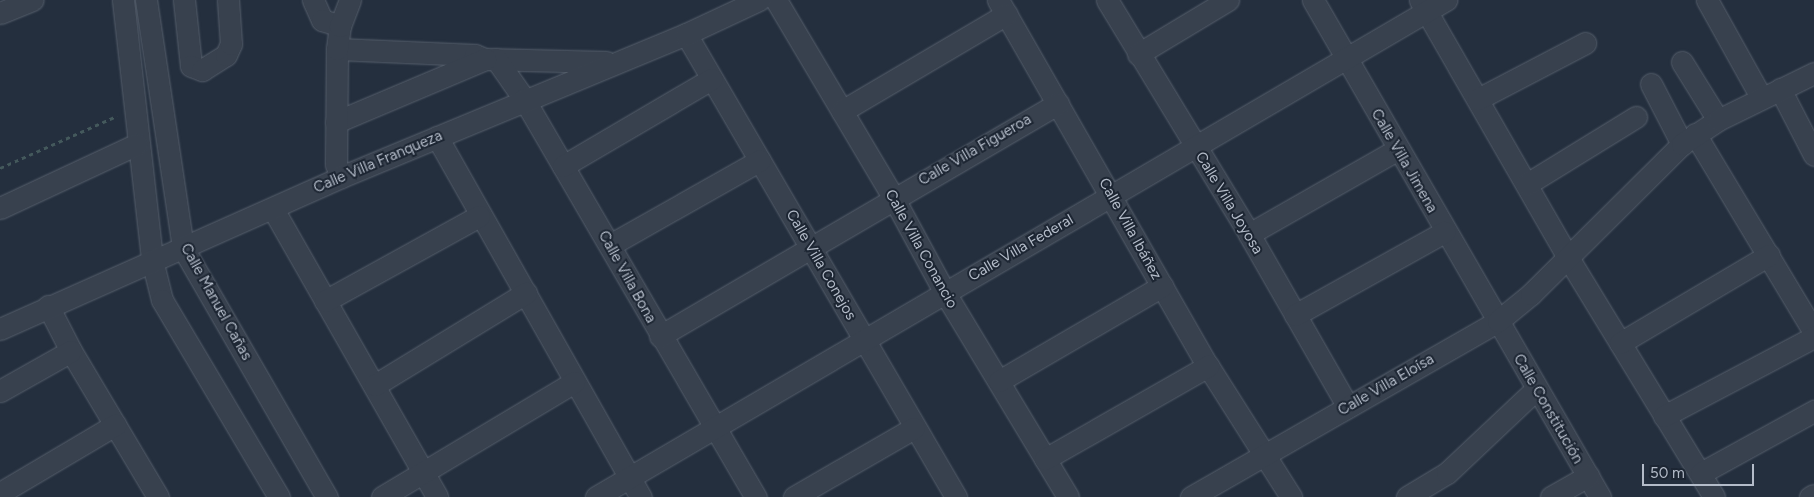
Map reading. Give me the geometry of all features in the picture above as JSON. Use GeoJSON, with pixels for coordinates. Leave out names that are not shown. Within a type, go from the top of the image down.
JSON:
{"type":"FeatureCollection","features":[{"type":"Feature","properties":{"kind":"street"},"geometry":{"type":"LineString","coordinates":[[0,13],[32,0]]}},
{"type":"Feature","properties":{"kind":"street"},"geometry":{"type":"LineString","coordinates":[[123,0],[133,110],[152,260],[162,300],[279,497]]}},
{"type":"Feature","properties":{"kind":"street","name":"Calle Manuel Cañas"},"geometry":{"type":"LineString","coordinates":[[146,0],[183,248],[327,497]]}},
{"type":"Feature","properties":{"kind":"street"},"geometry":{"type":"LineString","coordinates":[[184,0],[191,66],[202,70],[226,55],[231,44],[228,0]]}},
{"type":"Feature","properties":{"kind":"street"},"geometry":{"type":"LineString","coordinates":[[312,0],[322,20],[340,26]]}},
{"type":"Feature","properties":{"kind":"street"},"geometry":{"type":"LineString","coordinates":[[341,177],[336,164],[337,48],[340,26],[350,0]]}},
{"type":"Feature","properties":{"kind":"street","name":"Calle Villa Conancio"},"geometry":{"type":"LineString","coordinates":[[776,0],[893,197],[945,293],[1068,497]]}},
{"type":"Feature","properties":{"kind":"street","name":"Calle Villa Joyosa"},"geometry":{"type":"LineString","coordinates":[[1107,0],[1248,234],[1348,407]]}},
{"type":"Feature","properties":{"kind":"street"},"geometry":{"type":"LineString","coordinates":[[1138,54],[1228,0]]}},
{"type":"Feature","properties":{"kind":"street","name":"Calle Villa Jimena"},"geometry":{"type":"LineString","coordinates":[[1313,0],[1444,232],[1498,321]]}},
{"type":"Feature","properties":{"kind":"street","name":"Calle Villa Federal"},"geometry":{"type":"LineString","coordinates":[[596,497],[1112,196],[1194,146],[1346,59],[1424,6],[1446,0]]}},
{"type":"Feature","properties":{"kind":"street"},"geometry":{"type":"LineString","coordinates":[[1707,0],[1814,155]]}},
{"type":"Feature","properties":{"kind":"street","name":"Calle Villa Franqueza"},"geometry":{"type":"LineString","coordinates":[[0,329],[152,260],[273,209],[341,177],[524,99],[686,34],[746,3]]}},
{"type":"Feature","properties":{"kind":"street"},"geometry":{"type":"LineString","coordinates":[[1424,6],[1567,256],[1714,497]]}},
{"type":"Feature","properties":{"kind":"street"},"geometry":{"type":"LineString","coordinates":[[842,111],[1003,7]]}},
{"type":"Feature","properties":{"kind":"street","name":"Calle Villa Ibáñez"},"geometry":{"type":"LineString","coordinates":[[1003,7],[1208,366],[1291,497]]}},
{"type":"Feature","properties":{"kind":"street","name":"Calle Villa Conejos"},"geometry":{"type":"LineString","coordinates":[[686,34],[811,246],[914,428],[956,497]]}},
{"type":"Feature","properties":{"kind":"street"},"geometry":{"type":"LineString","coordinates":[[1478,99],[1585,44]]}},
{"type":"Feature","properties":{"kind":"street"},"geometry":{"type":"LineString","coordinates":[[337,48],[475,55],[491,59],[616,62]]}},
{"type":"Feature","properties":{"kind":"street"},"geometry":{"type":"LineString","coordinates":[[336,122],[491,59]]}},
{"type":"Feature","properties":{"kind":"street","name":"Calle Villa Bona"},"geometry":{"type":"LineString","coordinates":[[491,59],[524,99],[610,245],[713,428],[756,497]]}},
{"type":"Feature","properties":{"kind":"street"},"geometry":{"type":"LineString","coordinates":[[1682,62],[1718,120]]}},
{"type":"Feature","properties":{"kind":"street","name":"Calle Villa Eloísa"},"geometry":{"type":"LineString","coordinates":[[1191,497],[1498,321],[1531,294],[1567,256],[1688,139],[1718,120],[1814,73]]}},
{"type":"Feature","properties":{"kind":"street"},"geometry":{"type":"LineString","coordinates":[[562,166],[711,79]]}},
{"type":"Feature","properties":{"kind":"street"},"geometry":{"type":"LineString","coordinates":[[1651,84],[1769,255],[1814,332]]}},
{"type":"Feature","properties":{"kind":"street","name":"Calle Villa Figueroa"},"geometry":{"type":"LineString","coordinates":[[660,336],[893,197],[1058,103]]}},
{"type":"Feature","properties":{"kind":"street"},"geometry":{"type":"LineString","coordinates":[[1527,184],[1636,117]]}},
{"type":"Feature","properties":{"kind":"street"},"geometry":{"type":"LineString","coordinates":[[437,137],[479,216],[526,294],[574,382],[641,497]]}},
{"type":"Feature","properties":{"kind":"street"},"geometry":{"type":"LineString","coordinates":[[0,208],[137,144]]}},
{"type":"Feature","properties":{"kind":"street"},"geometry":{"type":"LineString","coordinates":[[1248,234],[1398,149]]}},
{"type":"Feature","properties":{"kind":"street"},"geometry":{"type":"LineString","coordinates":[[610,245],[760,160]]}},
{"type":"Feature","properties":{"kind":"street"},"geometry":{"type":"LineString","coordinates":[[273,209],[325,302],[375,385],[437,497]]}},
{"type":"Feature","properties":{"kind":"street"},"geometry":{"type":"LineString","coordinates":[[325,302],[479,216]]}},
{"type":"Feature","properties":{"kind":"street"},"geometry":{"type":"LineString","coordinates":[[1295,315],[1444,232]]}},
{"type":"Feature","properties":{"kind":"street"},"geometry":{"type":"LineString","coordinates":[[1620,343],[1769,255]]}},
{"type":"Feature","properties":{"kind":"street"},"geometry":{"type":"LineString","coordinates":[[999,381],[1162,286]]}},
{"type":"Feature","properties":{"kind":"street"},"geometry":{"type":"LineString","coordinates":[[375,385],[526,294]]}},
{"type":"Feature","properties":{"kind":"street"},"geometry":{"type":"LineString","coordinates":[[48,306],[71,351],[158,497]]}},
{"type":"Feature","properties":{"kind":"street","name":"Calle Constitución"},"geometry":{"type":"LineString","coordinates":[[1498,321],[1600,497]]}},
{"type":"Feature","properties":{"kind":"street"},"geometry":{"type":"LineString","coordinates":[[1664,416],[1814,337]]}},
{"type":"Feature","properties":{"kind":"street"},"geometry":{"type":"LineString","coordinates":[[0,391],[71,351]]}},
{"type":"Feature","properties":{"kind":"street"},"geometry":{"type":"LineString","coordinates":[[1045,459],[1208,366]]}},
{"type":"Feature","properties":{"kind":"street"},"geometry":{"type":"LineString","coordinates":[[382,497],[424,474],[574,382]]}},
{"type":"Feature","properties":{"kind":"street"},"geometry":{"type":"LineString","coordinates":[[1407,497],[1447,473],[1536,389]]}},
{"type":"Feature","properties":{"kind":"street"},"geometry":{"type":"LineString","coordinates":[[1701,473],[1814,411]]}},
{"type":"Feature","properties":{"kind":"street"},"geometry":{"type":"LineString","coordinates":[[0,493],[115,425]]}},
{"type":"Feature","properties":{"kind":"street"},"geometry":{"type":"LineString","coordinates":[[794,497],[914,428]]}},
{"type":"Feature","properties":{"kind":"street"},"geometry":{"type":"LineString","coordinates":[[1551,497],[1588,476]]}},
{"type":"Feature","properties":{"kind":"street"},"geometry":{"type":"LineString","coordinates":[[1810,497],[1814,496]]}},
{"type":"Feature","properties":{"kind":"path"},"geometry":{"type":"LineString","coordinates":[[0,168],[133,110]]}}]}
